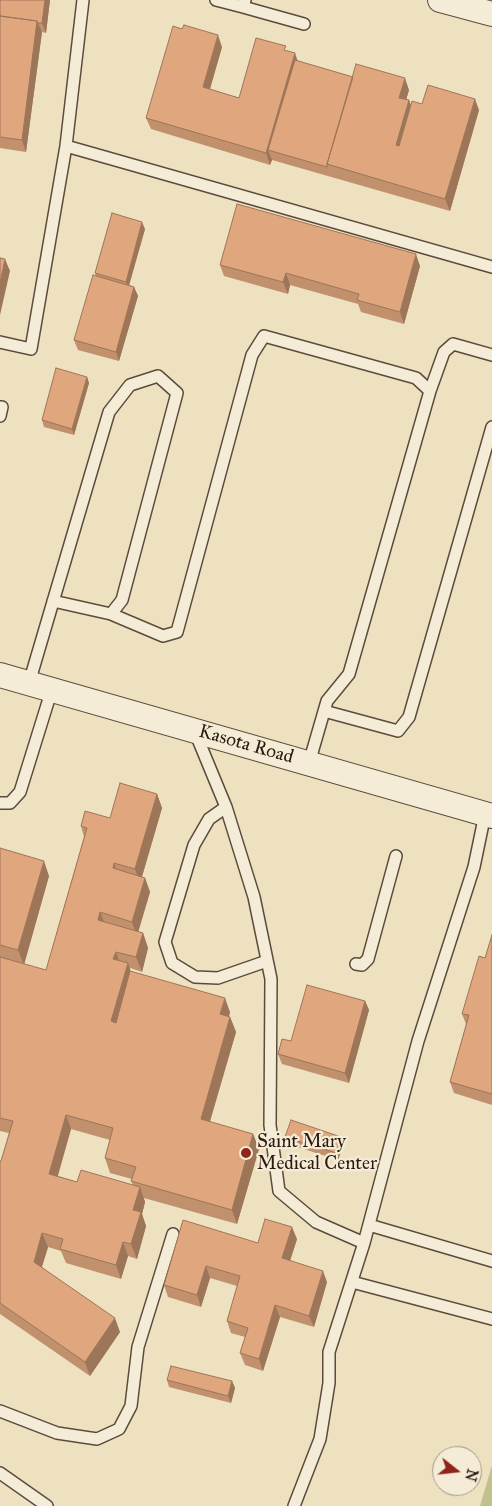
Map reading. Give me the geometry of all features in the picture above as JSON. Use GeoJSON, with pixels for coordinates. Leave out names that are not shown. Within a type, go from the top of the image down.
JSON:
{"type":"FeatureCollection","features":[{"type":"Feature","properties":{"kind":"street"},"geometry":{"type":"LineString","coordinates":[[440,0],[478,8]]}},
{"type":"Feature","properties":{"kind":"street","name":"Kasota Road"},"geometry":{"type":"LineString","coordinates":[[0,675],[489,815]]}},
{"type":"Feature","properties":{"kind":"lane"},"geometry":{"type":"LineString","coordinates":[[0,342],[30,349],[66,146],[83,0]]}},
{"type":"Feature","properties":{"kind":"lane"},"geometry":{"type":"LineString","coordinates":[[216,0],[244,3],[304,24]]}},
{"type":"Feature","properties":{"kind":"lane"},"geometry":{"type":"LineString","coordinates":[[66,146],[492,267]]}},
{"type":"Feature","properties":{"kind":"lane"},"geometry":{"type":"LineString","coordinates":[[53,600],[110,614],[163,636],[177,632],[252,355],[264,336],[416,378],[430,390]]}},
{"type":"Feature","properties":{"kind":"lane"},"geometry":{"type":"LineString","coordinates":[[309,763],[327,701],[349,674],[430,390],[444,352],[453,344],[492,355]]}},
{"type":"Feature","properties":{"kind":"lane"},"geometry":{"type":"LineString","coordinates":[[29,683],[109,412],[130,385],[158,376],[177,393],[122,600],[110,614]]}},
{"type":"Feature","properties":{"kind":"lane"},"geometry":{"type":"LineString","coordinates":[[0,407],[2,407],[0,416]]}},
{"type":"Feature","properties":{"kind":"lane"},"geometry":{"type":"LineString","coordinates":[[324,711],[398,731],[409,717],[492,427]]}},
{"type":"Feature","properties":{"kind":"lane"},"geometry":{"type":"LineString","coordinates":[[0,802],[10,803],[20,792],[52,689]]}},
{"type":"Feature","properties":{"kind":"lane"},"geometry":{"type":"LineString","coordinates":[[194,730],[226,808],[254,897],[271,979],[270,1125],[279,1191],[316,1222],[364,1243]]}},
{"type":"Feature","properties":{"kind":"lane"},"geometry":{"type":"LineString","coordinates":[[226,808],[209,818],[194,845],[165,942],[172,964],[195,977],[218,978],[267,961]]}},
{"type":"Feature","properties":{"kind":"lane"},"geometry":{"type":"LineString","coordinates":[[294,1506],[320,1439],[329,1383],[329,1352],[364,1243],[437,978],[474,867],[489,815]]}},
{"type":"Feature","properties":{"kind":"lane"},"geometry":{"type":"LineString","coordinates":[[356,964],[362,965],[368,959],[396,856]]}},
{"type":"Feature","properties":{"kind":"lane"},"geometry":{"type":"LineString","coordinates":[[369,1225],[492,1261]]}},
{"type":"Feature","properties":{"kind":"lane"},"geometry":{"type":"LineString","coordinates":[[2,1416],[57,1433],[97,1439],[119,1429],[131,1406],[138,1348],[173,1234]]}},
{"type":"Feature","properties":{"kind":"lane"},"geometry":{"type":"LineString","coordinates":[[352,1282],[492,1319]]}},
{"type":"Feature","properties":{"kind":"lane"},"geometry":{"type":"LineString","coordinates":[[0,1473],[47,1506]]}},
{"type":"Feature","properties":{"kind":"green space"},"geometry":{"type":"Polygon","coordinates":[[[492,1465],[492,1506],[480,1506],[492,1465]]]}},
{"type":"Feature","properties":{"kind":"building"},"geometry":{"type":"Polygon","coordinates":[[[0,0],[45,0],[42,23],[0,16],[0,0]]]}},
{"type":"Feature","properties":{"kind":"building"},"geometry":{"type":"Polygon","coordinates":[[[0,16],[37,21],[22,140],[0,137],[0,16]]]}},
{"type":"Feature","properties":{"kind":"building"},"geometry":{"type":"Polygon","coordinates":[[[184,25],[218,35],[203,87],[239,98],[256,38],[286,46],[284,50],[295,53],[266,153],[146,118],[173,26],[182,29],[184,25]]]}},
{"type":"Feature","properties":{"kind":"building"},"geometry":{"type":"Polygon","coordinates":[[[295,60],[353,77],[327,167],[268,150],[295,60]]]}},
{"type":"Feature","properties":{"kind":"building"},"geometry":{"type":"Polygon","coordinates":[[[356,64],[405,78],[399,98],[409,100],[396,145],[399,146],[412,101],[422,104],[428,85],[475,99],[445,199],[327,164],[356,64]]]}},
{"type":"Feature","properties":{"kind":"building"},"geometry":{"type":"Polygon","coordinates":[[[237,204],[416,254],[400,312],[357,300],[359,294],[286,273],[283,282],[220,265],[237,204]]]}},
{"type":"Feature","properties":{"kind":"building"},"geometry":{"type":"Polygon","coordinates":[[[112,213],[142,222],[126,282],[95,273],[112,213]]]}},
{"type":"Feature","properties":{"kind":"building"},"geometry":{"type":"Polygon","coordinates":[[[0,258],[5,259],[0,283],[0,258]]]}},
{"type":"Feature","properties":{"kind":"building"},"geometry":{"type":"Polygon","coordinates":[[[93,275],[134,287],[116,352],[74,340],[93,275]]]}},
{"type":"Feature","properties":{"kind":"building"},"geometry":{"type":"Polygon","coordinates":[[[56,368],[87,377],[72,429],[42,420],[56,368]]]}},
{"type":"Feature","properties":{"kind":"building"},"geometry":{"type":"Polygon","coordinates":[[[120,783],[157,794],[135,869],[114,863],[113,868],[145,878],[132,922],[100,912],[98,920],[143,933],[136,957],[116,952],[113,959],[128,963],[111,1021],[116,1023],[130,971],[225,998],[220,1014],[230,1017],[201,1119],[253,1134],[232,1210],[131,1181],[136,1167],[105,1158],[113,1128],[66,1115],[49,1174],[77,1182],[81,1170],[140,1187],[133,1210],[141,1212],[131,1244],[123,1242],[116,1265],[60,1249],[63,1239],[42,1233],[34,1262],[115,1318],[85,1362],[0,1303],[0,1161],[13,1121],[0,1118],[0,957],[46,970],[87,828],[81,826],[85,811],[110,818],[120,783]]]}},
{"type":"Feature","properties":{"kind":"building"},"geometry":{"type":"Polygon","coordinates":[[[0,848],[44,861],[18,950],[0,945],[0,848]]]}},
{"type":"Feature","properties":{"kind":"building"},"geometry":{"type":"Polygon","coordinates":[[[492,935],[492,1094],[450,1082],[469,1015],[462,1014],[479,956],[485,958],[492,935]]]}},
{"type":"Feature","properties":{"kind":"building"},"geometry":{"type":"Polygon","coordinates":[[[307,985],[365,1001],[345,1073],[278,1054],[282,1039],[291,1041],[307,985]]]}},
{"type":"Feature","properties":{"kind":"building"},"geometry":{"type":"Polygon","coordinates":[[[291,1120],[341,1137],[336,1153],[285,1137],[291,1120]]]}},
{"type":"Feature","properties":{"kind":"building"},"geometry":{"type":"Polygon","coordinates":[[[265,1219],[292,1227],[282,1258],[323,1271],[309,1316],[275,1305],[259,1359],[240,1353],[248,1328],[227,1321],[240,1276],[206,1266],[197,1295],[164,1285],[183,1220],[258,1243],[265,1219]]]}},
{"type":"Feature","properties":{"kind":"building"},"geometry":{"type":"Polygon","coordinates":[[[171,1366],[232,1381],[228,1396],[167,1380],[171,1366]]]}},
{"type":"Feature","properties":{"kind":"place","name":"Saint Mary Medical Center"},"geometry":{"type":"Point","coordinates":[246,1153]}}]}
